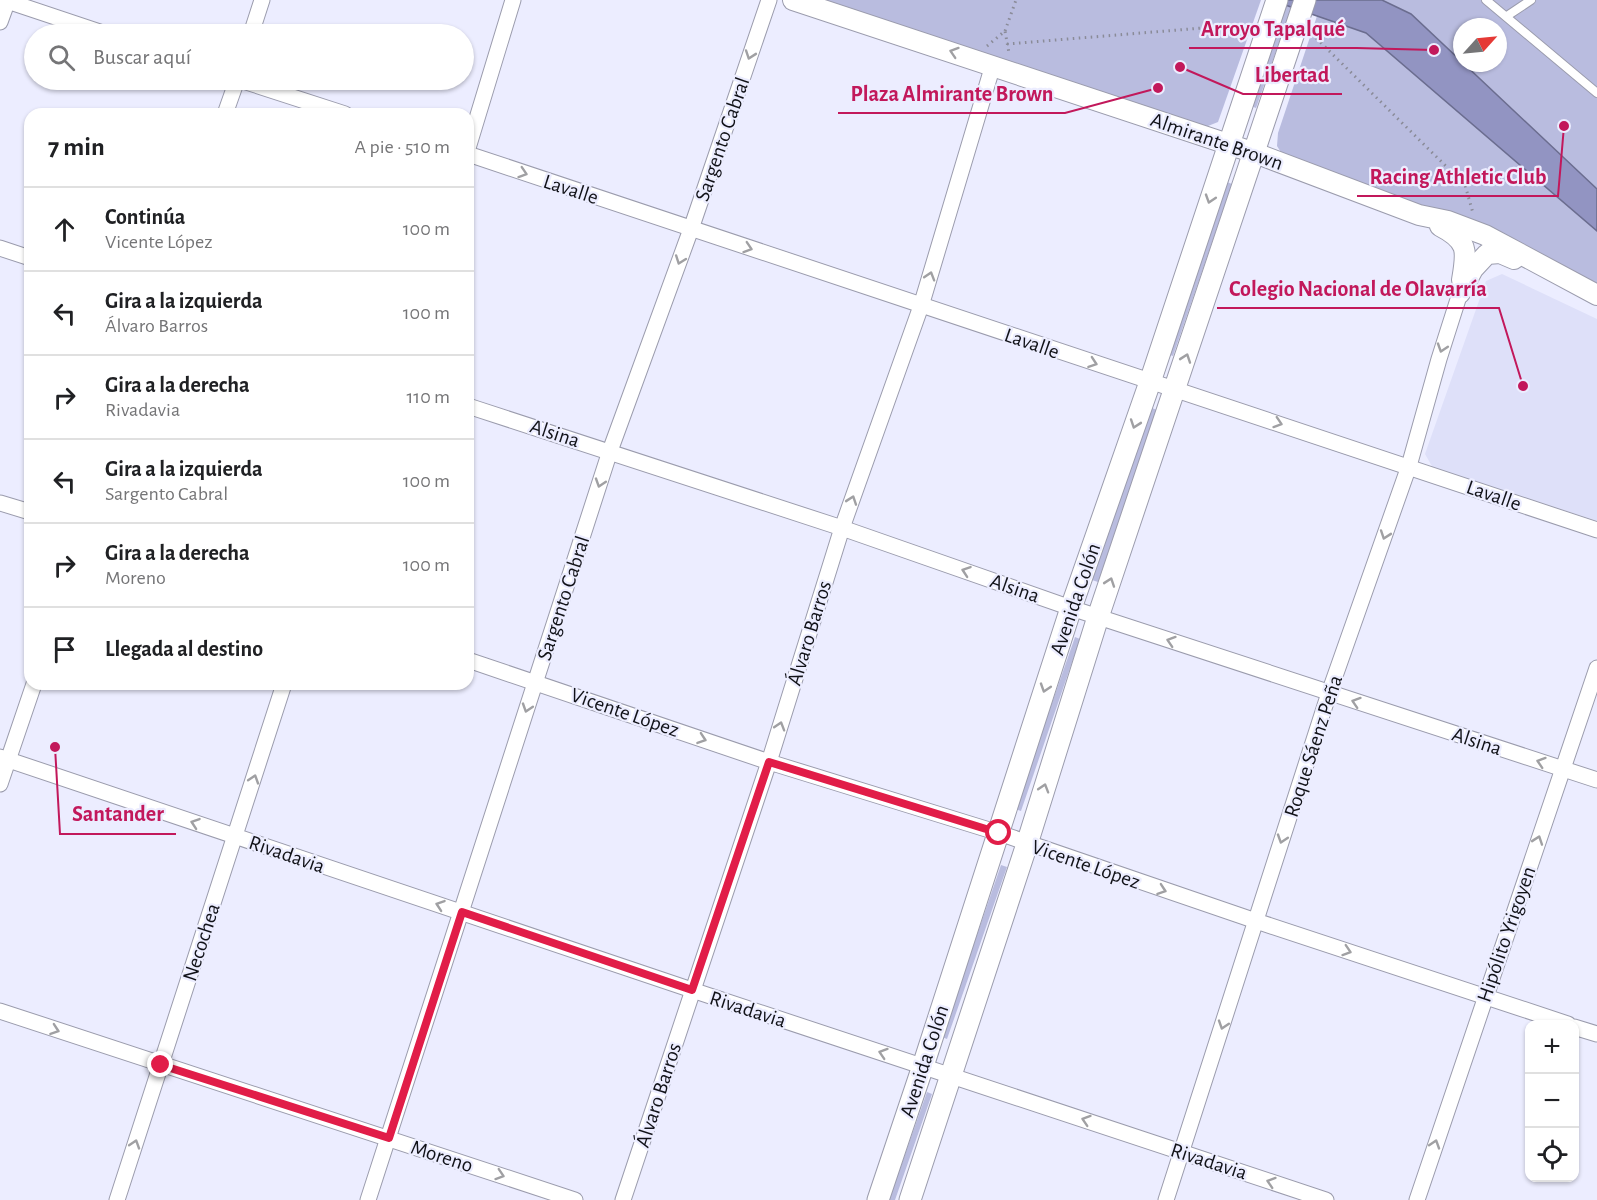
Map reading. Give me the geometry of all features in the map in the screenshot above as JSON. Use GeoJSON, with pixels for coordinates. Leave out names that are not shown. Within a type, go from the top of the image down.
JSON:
{"type":"FeatureCollection","features":[{"type":"Feature","properties":{"kind":"main road","name":"Avenida Colón"},"geometry":{"type":"LineString","coordinates":[[878,1200],[1071,608],[1228,144],[1257,35],[1277,0]]}},
{"type":"Feature","properties":{"kind":"main road","name":"Avenida Colón"},"geometry":{"type":"LineString","coordinates":[[910,1200],[1027,844],[1098,617],[1255,153],[1300,45],[1305,0]]}},
{"type":"Feature","properties":{"kind":"street"},"geometry":{"type":"LineString","coordinates":[[0,22],[6,0],[77,24]]}},
{"type":"Feature","properties":{"kind":"street"},"geometry":{"type":"LineString","coordinates":[[254,24],[262,0]]}},
{"type":"Feature","properties":{"kind":"street"},"geometry":{"type":"LineString","coordinates":[[474,128],[513,0]]}},
{"type":"Feature","properties":{"kind":"street","name":"Sargento Cabral"},"geometry":{"type":"LineString","coordinates":[[368,1200],[610,451],[691,229],[769,0]]}},
{"type":"Feature","properties":{"kind":"street","name":"Almirante Brown"},"geometry":{"type":"LineString","coordinates":[[793,0],[994,57],[1419,215],[1448,220],[1485,236],[1597,296]]}},
{"type":"Feature","properties":{"kind":"street","name":"Álvaro Barros"},"geometry":{"type":"LineString","coordinates":[[623,1200],[769,762],[842,528],[921,306],[994,57]]}},
{"type":"Feature","properties":{"kind":"street"},"geometry":{"type":"LineString","coordinates":[[227,108],[234,90]]}},
{"type":"Feature","properties":{"kind":"street"},"geometry":{"type":"LineString","coordinates":[[269,90],[326,108]]}},
{"type":"Feature","properties":{"kind":"street","name":"Lavalle"},"geometry":{"type":"LineString","coordinates":[[474,156],[1597,530]]}},
{"type":"Feature","properties":{"kind":"street"},"geometry":{"type":"LineString","coordinates":[[1419,215],[1456,234],[1464,245],[1467,256],[1460,293]]}},
{"type":"Feature","properties":{"kind":"street"},"geometry":{"type":"LineString","coordinates":[[0,248],[24,256]]}},
{"type":"Feature","properties":{"kind":"street"},"geometry":{"type":"LineString","coordinates":[[1460,293],[1473,269],[1487,254],[1500,253],[1551,271]]}},
{"type":"Feature","properties":{"kind":"street","name":"Roque Sáenz Peña"},"geometry":{"type":"LineString","coordinates":[[1166,1200],[1329,693],[1409,466],[1460,293]]}},
{"type":"Feature","properties":{"kind":"street","name":"Alsina"},"geometry":{"type":"LineString","coordinates":[[474,408],[842,528],[1098,617],[1597,780]]}},
{"type":"Feature","properties":{"kind":"street"},"geometry":{"type":"LineString","coordinates":[[0,503],[24,510]]}},
{"type":"Feature","properties":{"kind":"street","name":"Vicente López"},"geometry":{"type":"LineString","coordinates":[[474,662],[769,762],[999,833],[1556,1020]]}},
{"type":"Feature","properties":{"kind":"street","name":"Hipólito Yrigoyen"},"geometry":{"type":"LineString","coordinates":[[1417,1200],[1484,996],[1597,668]]}},
{"type":"Feature","properties":{"kind":"street"},"geometry":{"type":"LineString","coordinates":[[0,784],[4,759],[32,690]]}},
{"type":"Feature","properties":{"kind":"street","name":"Necochea"},"geometry":{"type":"LineString","coordinates":[[117,1200],[282,690]]}},
{"type":"Feature","properties":{"kind":"street","name":"Rivadavia"},"geometry":{"type":"LineString","coordinates":[[4,759],[1326,1200]]}},
{"type":"Feature","properties":{"kind":"street","name":"Moreno"},"geometry":{"type":"LineString","coordinates":[[0,1011],[575,1200]]}},
{"type":"Feature","properties":{"kind":"street"},"geometry":{"type":"LineString","coordinates":[[1579,1028],[1597,1034]]}},
{"type":"Feature","properties":{"kind":"lane"},"geometry":{"type":"LineString","coordinates":[[1485,0],[1597,93]]}},
{"type":"Feature","properties":{"kind":"lane"},"geometry":{"type":"LineString","coordinates":[[1507,16],[1531,0]]}},
{"type":"Feature","properties":{"kind":"path"},"geometry":{"type":"LineString","coordinates":[[994,57],[1016,0]]}},
{"type":"Feature","properties":{"kind":"path"},"geometry":{"type":"LineString","coordinates":[[994,57],[1007,44],[1252,24],[1257,35]]}},
{"type":"Feature","properties":{"kind":"path"},"geometry":{"type":"LineString","coordinates":[[1005,32],[1007,44]]}},
{"type":"Feature","properties":{"kind":"path"},"geometry":{"type":"LineString","coordinates":[[1300,45],[1312,34],[1465,185],[1473,214]]}},
{"type":"Feature","properties":{"kind":"shaded area"},"geometry":{"type":"Polygon","coordinates":[[[818,0],[1261,0],[1218,122],[1203,128],[818,0]]]}},
{"type":"Feature","properties":{"kind":"shaded area"},"geometry":{"type":"Polygon","coordinates":[[[1271,0],[1382,0],[1411,14],[1453,54],[1453,72],[1473,72],[1597,189],[1597,231],[1366,33],[1271,0]]]}},
{"type":"Feature","properties":{"kind":"shaded area"},"geometry":{"type":"Polygon","coordinates":[[[1288,0],[1294,0],[1256,108],[1251,106],[1288,0]]]}},
{"type":"Feature","properties":{"kind":"shaded area"},"geometry":{"type":"Polygon","coordinates":[[[1382,0],[1597,0],[1597,189],[1473,72],[1507,72],[1507,18],[1453,18],[1453,54],[1411,14],[1382,0]]]}},
{"type":"Feature","properties":{"kind":"shaded area"},"geometry":{"type":"Polygon","coordinates":[[[1317,16],[1366,33],[1597,231],[1597,285],[1416,205],[1282,154],[1277,146],[1278,133],[1317,16]]]}},
{"type":"Feature","properties":{"kind":"shaded area"},"geometry":{"type":"Polygon","coordinates":[[[1227,182],[1232,184],[1173,356],[1167,354],[1227,182]]]}},
{"type":"Feature","properties":{"kind":"shaded area"},"geometry":{"type":"Polygon","coordinates":[[[1502,274],[1597,319],[1597,521],[1433,468],[1425,454],[1486,281],[1502,274]]]}},
{"type":"Feature","properties":{"kind":"shaded area"},"geometry":{"type":"Polygon","coordinates":[[[1152,408],[1157,410],[1098,582],[1092,580],[1152,408]]]}},
{"type":"Feature","properties":{"kind":"shaded area"},"geometry":{"type":"Polygon","coordinates":[[[1075,637],[1080,639],[1021,811],[1015,809],[1075,637]]]}},
{"type":"Feature","properties":{"kind":"shaded area"},"geometry":{"type":"Polygon","coordinates":[[[1001,865],[1007,867],[947,1039],[942,1037],[1001,865]]]}},
{"type":"Feature","properties":{"kind":"shaded area"},"geometry":{"type":"Polygon","coordinates":[[[927,1092],[932,1094],[895,1200],[889,1200],[927,1092]]]}},
{"type":"Feature","properties":{"kind":"place","name":"Arroyo Tapalqué"},"geometry":{"type":"Point","coordinates":[1434,50]}},
{"type":"Feature","properties":{"kind":"place","name":"Libertad"},"geometry":{"type":"Point","coordinates":[1180,67]}},
{"type":"Feature","properties":{"kind":"place","name":"Plaza Almirante Brown"},"geometry":{"type":"Point","coordinates":[1158,88]}},
{"type":"Feature","properties":{"kind":"place","name":"Racing Athletic Club"},"geometry":{"type":"Point","coordinates":[1564,126]}},
{"type":"Feature","properties":{"kind":"place","name":"Colegio Nacional de Olavarría"},"geometry":{"type":"Point","coordinates":[1523,386]}},
{"type":"Feature","properties":{"kind":"place","name":"Santander"},"geometry":{"type":"Point","coordinates":[55,747]}},
{"type":"Feature","properties":{"kind":"route"},"geometry":{"type":"LineString","coordinates":[[161,1065],[389,1138],[462,912],[692,990],[769,762],[999,833]]}}]}
